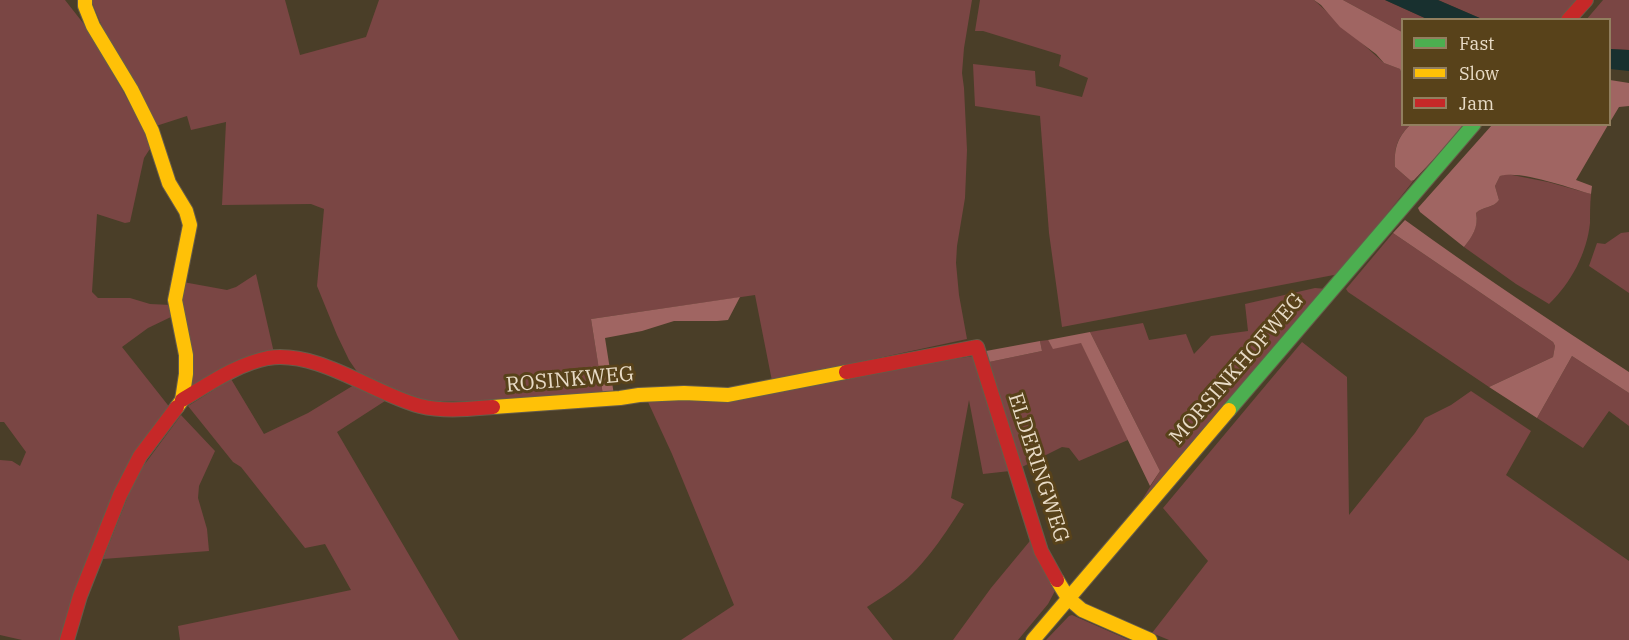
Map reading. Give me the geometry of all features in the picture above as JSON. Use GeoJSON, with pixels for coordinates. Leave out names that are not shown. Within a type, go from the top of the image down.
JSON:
{"type":"FeatureCollection","features":[{"type":"Feature","properties":{"kind":"street"},"geometry":{"type":"LineString","coordinates":[[68,640],[80,596],[120,495],[140,456],[182,400],[186,356],[175,300],[190,225],[186,211],[170,183],[152,131],[132,89],[93,26],[85,0]]}},
{"type":"Feature","properties":{"kind":"street"},"geometry":{"type":"LineString","coordinates":[[1570,18],[1586,0]]}},
{"type":"Feature","properties":{"kind":"street","name":"MORSINKHOFWEG"},"geometry":{"type":"LineString","coordinates":[[1033,640],[1472,126]]}},
{"type":"Feature","properties":{"kind":"street","name":"ROSINKWEG"},"geometry":{"type":"LineString","coordinates":[[182,400],[237,369],[265,359],[281,357],[296,358],[320,366],[417,406],[438,410],[650,394],[728,395],[977,347]]}},
{"type":"Feature","properties":{"kind":"street","name":"ELDERINGWEG"},"geometry":{"type":"LineString","coordinates":[[977,347],[1041,551],[1068,598]]}},
{"type":"Feature","properties":{"kind":"street"},"geometry":{"type":"LineString","coordinates":[[1068,598],[1082,610],[1150,640]]}},
{"type":"Feature","properties":{"kind":"shaded area"},"geometry":{"type":"Polygon","coordinates":[[[0,0],[65,0],[87,28],[153,144],[144,158],[130,222],[125,223],[97,214],[92,292],[98,298],[130,298],[150,304],[171,305],[173,316],[148,328],[122,347],[171,409],[151,436],[63,640],[22,640],[0,635],[0,460],[12,461],[20,466],[26,452],[4,422],[0,422],[0,0]]]}},
{"type":"Feature","properties":{"kind":"shaded area"},"geometry":{"type":"Polygon","coordinates":[[[91,0],[285,0],[300,55],[366,37],[379,0],[972,0],[962,73],[967,150],[965,198],[956,263],[967,339],[772,381],[755,295],[591,319],[603,395],[536,402],[414,401],[360,376],[337,335],[317,286],[324,209],[311,204],[222,205],[226,122],[191,130],[187,116],[156,126],[111,48],[91,0]]]}},
{"type":"Feature","properties":{"kind":"shaded area"},"geometry":{"type":"Polygon","coordinates":[[[980,0],[1314,0],[1384,63],[1400,69],[1401,126],[1409,126],[1397,144],[1395,167],[1411,181],[1414,180],[1339,274],[1062,327],[1049,233],[1040,116],[975,106],[973,64],[1035,71],[1036,86],[1082,97],[1088,78],[1059,66],[1061,55],[983,31],[975,31],[980,0]]]}},
{"type":"Feature","properties":{"kind":"shaded area"},"geometry":{"type":"Polygon","coordinates":[[[1314,0],[1343,0],[1401,31],[1401,72],[1400,69],[1384,63],[1376,54],[1340,27],[1314,0]]]}},
{"type":"Feature","properties":{"kind":"shaded area"},"geometry":{"type":"Polygon","coordinates":[[[1343,0],[1385,0],[1425,18],[1401,18],[1401,31],[1343,0]]]}},
{"type":"Feature","properties":{"kind":"shaded area"},"geometry":{"type":"Polygon","coordinates":[[[1438,0],[1580,0],[1563,18],[1480,18],[1438,0]]]}},
{"type":"Feature","properties":{"kind":"shaded area"},"geometry":{"type":"Polygon","coordinates":[[[1603,0],[1629,0],[1629,50],[1611,49],[1611,18],[1588,18],[1603,0]]]}},
{"type":"Feature","properties":{"kind":"shaded area"},"geometry":{"type":"Polygon","coordinates":[[[1611,80],[1629,83],[1629,106],[1619,107],[1611,120],[1611,80]]]}},
{"type":"Feature","properties":{"kind":"shaded area"},"geometry":{"type":"Polygon","coordinates":[[[1409,126],[1465,126],[1411,181],[1395,167],[1396,149],[1409,126]]]}},
{"type":"Feature","properties":{"kind":"shaded area"},"geometry":{"type":"Polygon","coordinates":[[[1491,126],[1607,126],[1576,180],[1592,186],[1591,194],[1532,177],[1500,176],[1495,186],[1499,200],[1476,213],[1476,227],[1464,247],[1418,208],[1491,126]]]}},
{"type":"Feature","properties":{"kind":"shaded area"},"geometry":{"type":"Polygon","coordinates":[[[1507,174],[1591,194],[1590,223],[1582,256],[1571,277],[1549,304],[1464,247],[1474,231],[1477,222],[1476,213],[1499,200],[1495,186],[1500,176],[1507,174]]]}},
{"type":"Feature","properties":{"kind":"shaded area"},"geometry":{"type":"Polygon","coordinates":[[[1405,220],[1516,298],[1629,372],[1629,393],[1572,356],[1537,418],[1489,387],[1553,357],[1555,346],[1553,342],[1393,233],[1405,220]]]}},
{"type":"Feature","properties":{"kind":"shaded area"},"geometry":{"type":"Polygon","coordinates":[[[1629,232],[1629,293],[1589,266],[1597,243],[1605,244],[1621,233],[1629,232]]]}},
{"type":"Feature","properties":{"kind":"shaded area"},"geometry":{"type":"Polygon","coordinates":[[[1393,233],[1553,342],[1555,346],[1553,357],[1489,387],[1348,292],[1346,289],[1393,233]]]}},
{"type":"Feature","properties":{"kind":"shaded area"},"geometry":{"type":"Polygon","coordinates":[[[256,274],[274,353],[189,392],[183,317],[183,282],[227,290],[256,274]]]}},
{"type":"Feature","properties":{"kind":"shaded area"},"geometry":{"type":"Polygon","coordinates":[[[1315,288],[1327,289],[1132,516],[1160,471],[1090,332],[1143,323],[1149,340],[1186,334],[1194,354],[1211,336],[1248,331],[1245,304],[1315,288]]]}},
{"type":"Feature","properties":{"kind":"shaded area"},"geometry":{"type":"Polygon","coordinates":[[[740,297],[728,320],[674,321],[642,331],[605,338],[614,395],[603,395],[591,319],[740,297]]]}},
{"type":"Feature","properties":{"kind":"shaded area"},"geometry":{"type":"Polygon","coordinates":[[[1090,332],[1160,471],[1150,486],[1081,343],[1053,349],[1048,340],[1090,332]]]}},
{"type":"Feature","properties":{"kind":"shaded area"},"geometry":{"type":"Polygon","coordinates":[[[1048,340],[1053,348],[1081,342],[1128,440],[1079,461],[1069,448],[1062,447],[1022,467],[989,362],[1042,351],[1040,341],[1048,340]]]}},
{"type":"Feature","properties":{"kind":"shaded area"},"geometry":{"type":"Polygon","coordinates":[[[1040,341],[1042,351],[989,362],[986,351],[1040,341]]]}},
{"type":"Feature","properties":{"kind":"shaded area"},"geometry":{"type":"Polygon","coordinates":[[[1302,342],[1347,377],[1349,515],[1425,418],[1451,405],[1471,391],[1531,431],[1506,475],[1629,561],[1629,640],[1169,640],[1152,633],[1208,561],[1163,508],[1302,342]]]}},
{"type":"Feature","properties":{"kind":"shaded area"},"geometry":{"type":"Polygon","coordinates":[[[974,356],[1010,471],[983,474],[969,400],[951,498],[964,504],[943,537],[917,569],[894,589],[867,607],[893,640],[681,640],[734,605],[672,454],[648,402],[974,356]]]}},
{"type":"Feature","properties":{"kind":"shaded area"},"geometry":{"type":"Polygon","coordinates":[[[1572,356],[1629,393],[1629,426],[1609,411],[1583,448],[1537,418],[1572,356]]]}},
{"type":"Feature","properties":{"kind":"shaded area"},"geometry":{"type":"Polygon","coordinates":[[[231,379],[264,434],[308,413],[354,385],[385,401],[337,432],[459,640],[180,640],[178,626],[351,590],[325,544],[305,548],[241,467],[233,462],[188,406],[231,379]]]}},
{"type":"Feature","properties":{"kind":"shaded area"},"geometry":{"type":"Polygon","coordinates":[[[181,415],[215,451],[199,486],[198,498],[207,529],[209,551],[103,559],[136,476],[181,415]]]}},
{"type":"Feature","properties":{"kind":"shaded area"},"geometry":{"type":"Polygon","coordinates":[[[1034,536],[1056,589],[1048,604],[1018,640],[953,640],[991,588],[1034,536]]]}},
{"type":"Feature","properties":{"kind":"shaded area"},"geometry":{"type":"Polygon","coordinates":[[[1072,615],[1129,640],[1046,640],[1072,615]]]}},
{"type":"Feature","properties":{"kind":"water"},"geometry":{"type":"Polygon","coordinates":[[[1385,0],[1438,0],[1480,18],[1425,18],[1385,0]]]}},
{"type":"Feature","properties":{"kind":"water"},"geometry":{"type":"Polygon","coordinates":[[[1611,49],[1629,50],[1629,71],[1611,69],[1611,49]]]}},
{"type":"Feature","properties":{"kind":"traffic: fast"},"geometry":{"type":"LineString","coordinates":[[1229,410],[1472,126]]}},
{"type":"Feature","properties":{"kind":"traffic: slow"},"geometry":{"type":"LineString","coordinates":[[85,0],[93,26],[131,89],[152,131],[169,183],[186,211],[190,225],[175,300],[186,355],[182,400],[177,407]]}},
{"type":"Feature","properties":{"kind":"traffic: slow"},"geometry":{"type":"LineString","coordinates":[[493,407],[639,395],[684,393],[728,395],[846,372]]}},
{"type":"Feature","properties":{"kind":"traffic: slow"},"geometry":{"type":"LineString","coordinates":[[1033,640],[1229,410]]}},
{"type":"Feature","properties":{"kind":"traffic: slow"},"geometry":{"type":"LineString","coordinates":[[1057,580],[1068,598],[1082,610],[1150,640]]}},
{"type":"Feature","properties":{"kind":"traffic: jam"},"geometry":{"type":"LineString","coordinates":[[1570,18],[1586,0]]}},
{"type":"Feature","properties":{"kind":"traffic: jam"},"geometry":{"type":"LineString","coordinates":[[846,372],[977,347],[1041,551],[1057,580]]}},
{"type":"Feature","properties":{"kind":"traffic: jam"},"geometry":{"type":"LineString","coordinates":[[182,400],[245,365],[268,358],[287,357],[306,360],[346,374],[420,406],[447,409],[493,407]]}},
{"type":"Feature","properties":{"kind":"traffic: jam"},"geometry":{"type":"LineString","coordinates":[[67,640],[80,596],[120,495],[140,456],[177,407]]}}]}
